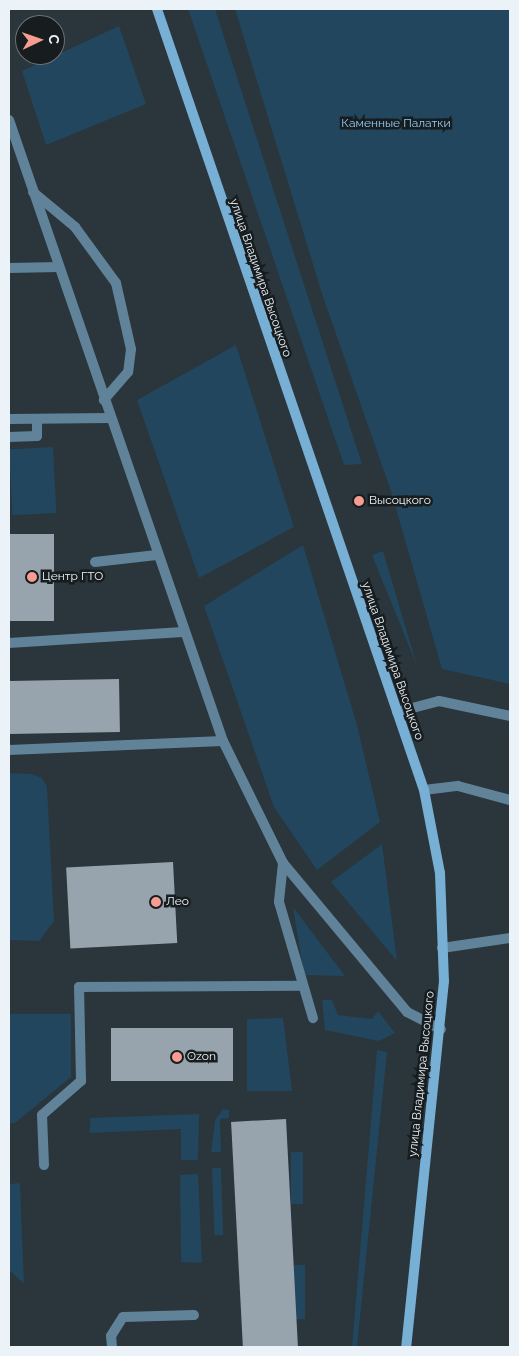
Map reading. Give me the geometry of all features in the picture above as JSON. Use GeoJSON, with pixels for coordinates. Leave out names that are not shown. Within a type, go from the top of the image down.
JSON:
{"type":"FeatureCollection","features":[{"type":"Feature","properties":{"kind":"main road","name":"улица Владимира Высоцкого"},"geometry":{"type":"LineString","coordinates":[[157,9],[424,790],[440,873],[442,948],[441,1029],[406,1347]]}},
{"type":"Feature","properties":{"kind":"street"},"geometry":{"type":"LineString","coordinates":[[9,120],[183,632],[222,741],[283,863],[407,1012],[441,1029]]}},
{"type":"Feature","properties":{"kind":"street"},"geometry":{"type":"LineString","coordinates":[[33,192],[75,227],[116,282],[131,349],[128,372],[104,400]]}},
{"type":"Feature","properties":{"kind":"street"},"geometry":{"type":"LineString","coordinates":[[9,268],[59,267]]}},
{"type":"Feature","properties":{"kind":"street"},"geometry":{"type":"LineString","coordinates":[[9,438],[38,436],[37,418]]}},
{"type":"Feature","properties":{"kind":"street"},"geometry":{"type":"LineString","coordinates":[[9,419],[110,418]]}},
{"type":"Feature","properties":{"kind":"street"},"geometry":{"type":"LineString","coordinates":[[95,562],[157,555]]}},
{"type":"Feature","properties":{"kind":"street"},"geometry":{"type":"LineString","coordinates":[[9,643],[183,632]]}},
{"type":"Feature","properties":{"kind":"street"},"geometry":{"type":"LineString","coordinates":[[397,712],[439,701],[510,716]]}},
{"type":"Feature","properties":{"kind":"street"},"geometry":{"type":"LineString","coordinates":[[9,750],[222,741]]}},
{"type":"Feature","properties":{"kind":"street"},"geometry":{"type":"LineString","coordinates":[[424,790],[458,786],[510,800]]}},
{"type":"Feature","properties":{"kind":"street"},"geometry":{"type":"LineString","coordinates":[[283,863],[279,902],[314,1018]]}},
{"type":"Feature","properties":{"kind":"street"},"geometry":{"type":"LineString","coordinates":[[442,948],[510,938]]}},
{"type":"Feature","properties":{"kind":"street"},"geometry":{"type":"LineString","coordinates":[[44,1165],[42,1115],[82,1081],[79,987],[303,986]]}},
{"type":"Feature","properties":{"kind":"street"},"geometry":{"type":"LineString","coordinates":[[112,1347],[111,1336],[123,1317],[194,1315]]}},
{"type":"Feature","properties":{"kind":"green space"},"geometry":{"type":"Polygon","coordinates":[[[188,9],[215,9],[362,464],[344,465],[188,9]]]}},
{"type":"Feature","properties":{"kind":"green space","name":"Каменные Палатки"},"geometry":{"type":"Polygon","coordinates":[[[235,9],[510,9],[510,684],[442,669],[391,491],[323,297],[235,9]]]}},
{"type":"Feature","properties":{"kind":"green space"},"geometry":{"type":"Polygon","coordinates":[[[119,26],[146,104],[46,145],[22,71],[35,65],[65,65],[65,51],[119,26]]]}},
{"type":"Feature","properties":{"kind":"green space"},"geometry":{"type":"Polygon","coordinates":[[[236,345],[294,527],[199,578],[137,400],[236,345]]]}},
{"type":"Feature","properties":{"kind":"green space"},"geometry":{"type":"Polygon","coordinates":[[[53,447],[56,513],[13,515],[9,449],[53,447]]]}},
{"type":"Feature","properties":{"kind":"green space"},"geometry":{"type":"Polygon","coordinates":[[[303,545],[357,725],[380,822],[317,870],[274,807],[204,606],[303,545]]]}},
{"type":"Feature","properties":{"kind":"green space"},"geometry":{"type":"Polygon","coordinates":[[[383,551],[417,666],[372,555],[383,551]]]}},
{"type":"Feature","properties":{"kind":"green space"},"geometry":{"type":"Polygon","coordinates":[[[9,773],[31,774],[42,778],[47,787],[54,921],[39,941],[9,940],[9,773]]]}},
{"type":"Feature","properties":{"kind":"green space"},"geometry":{"type":"Polygon","coordinates":[[[382,844],[397,961],[331,882],[382,844]]]}},
{"type":"Feature","properties":{"kind":"green space"},"geometry":{"type":"Polygon","coordinates":[[[293,907],[345,976],[304,975],[293,907]]]}},
{"type":"Feature","properties":{"kind":"green space"},"geometry":{"type":"Polygon","coordinates":[[[322,1000],[332,1000],[338,1015],[372,1019],[378,1011],[395,1033],[379,1041],[325,1030],[322,1000]]]}},
{"type":"Feature","properties":{"kind":"green space"},"geometry":{"type":"Polygon","coordinates":[[[9,1014],[71,1014],[71,1077],[15,1123],[9,1123],[9,1014]]]}},
{"type":"Feature","properties":{"kind":"green space"},"geometry":{"type":"Polygon","coordinates":[[[283,1018],[292,1091],[247,1091],[247,1019],[283,1018]]]}},
{"type":"Feature","properties":{"kind":"green space"},"geometry":{"type":"Polygon","coordinates":[[[377,1050],[387,1052],[357,1347],[352,1347],[377,1050]]]}},
{"type":"Feature","properties":{"kind":"green space"},"geometry":{"type":"Polygon","coordinates":[[[223,1109],[229,1110],[229,1118],[220,1119],[221,1152],[211,1152],[215,1120],[223,1109]]]}},
{"type":"Feature","properties":{"kind":"green space"},"geometry":{"type":"Polygon","coordinates":[[[199,1114],[198,1160],[181,1160],[181,1129],[90,1133],[90,1118],[199,1114]]]}},
{"type":"Feature","properties":{"kind":"green space"},"geometry":{"type":"Polygon","coordinates":[[[291,1152],[303,1152],[303,1204],[291,1204],[291,1152]]]}},
{"type":"Feature","properties":{"kind":"green space"},"geometry":{"type":"Polygon","coordinates":[[[212,1168],[221,1168],[223,1235],[214,1235],[212,1168]]]}},
{"type":"Feature","properties":{"kind":"green space"},"geometry":{"type":"Polygon","coordinates":[[[198,1174],[202,1263],[181,1262],[180,1175],[198,1174]]]}},
{"type":"Feature","properties":{"kind":"green space"},"geometry":{"type":"Polygon","coordinates":[[[20,1183],[24,1284],[9,1270],[9,1184],[20,1183]]]}},
{"type":"Feature","properties":{"kind":"green space"},"geometry":{"type":"Polygon","coordinates":[[[294,1265],[305,1265],[305,1319],[294,1319],[294,1265]]]}},
{"type":"Feature","properties":{"kind":"building","name":"Центр ГТО"},"geometry":{"type":"Polygon","coordinates":[[[9,534],[54,534],[54,621],[9,621],[9,534]]]}},
{"type":"Feature","properties":{"kind":"building"},"geometry":{"type":"Polygon","coordinates":[[[119,679],[120,732],[10,734],[9,681],[119,679]]]}},
{"type":"Feature","properties":{"kind":"building"},"geometry":{"type":"Polygon","coordinates":[[[173,862],[177,943],[70,948],[66,868],[173,862]]]}},
{"type":"Feature","properties":{"kind":"building"},"geometry":{"type":"Polygon","coordinates":[[[111,1028],[233,1028],[233,1081],[111,1081],[111,1028]]]}},
{"type":"Feature","properties":{"kind":"building"},"geometry":{"type":"Polygon","coordinates":[[[286,1119],[298,1347],[243,1347],[231,1122],[286,1119]]]}},
{"type":"Feature","properties":{"kind":"place","name":"Высоцкого"},"geometry":{"type":"Point","coordinates":[359,501]}},
{"type":"Feature","properties":{"kind":"place","name":"Центр ГТО"},"geometry":{"type":"Point","coordinates":[32,577]}},
{"type":"Feature","properties":{"kind":"place","name":"Лео"},"geometry":{"type":"Point","coordinates":[156,902]}},
{"type":"Feature","properties":{"kind":"place","name":"Ozon"},"geometry":{"type":"Point","coordinates":[177,1057]}}]}
